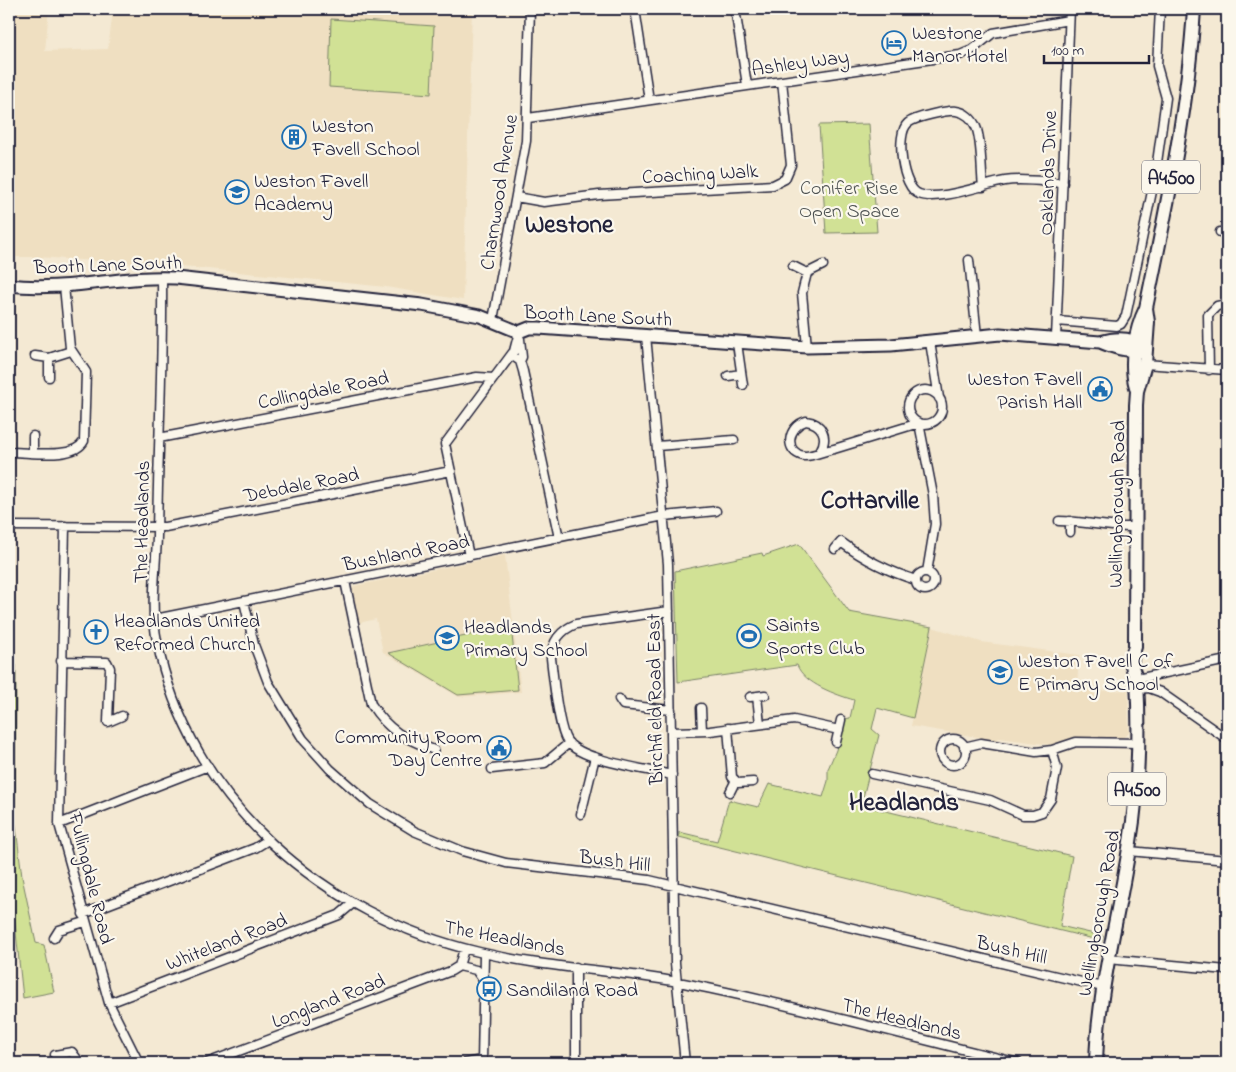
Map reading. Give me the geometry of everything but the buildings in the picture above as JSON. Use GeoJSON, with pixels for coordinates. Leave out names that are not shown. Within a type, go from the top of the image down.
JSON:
{"type":"FeatureCollection","features":[{"type":"Feature","properties":{"kind":"main road","name":"Wellingborough Road"},"geometry":{"type":"LineString","coordinates":[[1137,391],[1134,381],[1138,347],[1148,322],[1146,308],[1177,144],[1186,86],[1194,9]]}},
{"type":"Feature","properties":{"kind":"main road","name":"Wellingborough Road"},"geometry":{"type":"LineString","coordinates":[[1096,1063],[1103,987],[1129,851],[1140,743],[1137,684],[1140,672],[1140,659],[1135,647],[1134,528],[1137,391],[1145,364],[1138,347]]}},
{"type":"Feature","properties":{"kind":"street","name":"Charnwood Avenue"},"geometry":{"type":"LineString","coordinates":[[494,320],[528,118],[530,9]]}},
{"type":"Feature","properties":{"kind":"street"},"geometry":{"type":"LineString","coordinates":[[635,9],[649,100]]}},
{"type":"Feature","properties":{"kind":"street"},"geometry":{"type":"LineString","coordinates":[[735,9],[747,85]]}},
{"type":"Feature","properties":{"kind":"street","name":"Oaklands Drive"},"geometry":{"type":"LineString","coordinates":[[1056,338],[1070,9]]}},
{"type":"Feature","properties":{"kind":"street"},"geometry":{"type":"LineString","coordinates":[[1057,321],[1117,326],[1121,324],[1126,316],[1155,177],[1166,106],[1165,93],[1157,66],[1160,9]]}},
{"type":"Feature","properties":{"kind":"street","name":"Ashley Way"},"geometry":{"type":"LineString","coordinates":[[528,118],[960,55],[972,50],[993,33],[1002,30],[1069,20]]}},
{"type":"Feature","properties":{"kind":"street","name":"Coaching Walk"},"geometry":{"type":"LineString","coordinates":[[516,197],[544,202],[599,195],[773,185],[785,179],[791,165],[782,81]]}},
{"type":"Feature","properties":{"kind":"street"},"geometry":{"type":"LineString","coordinates":[[983,187],[976,127],[969,116],[956,111],[915,118],[907,124],[902,134],[905,180],[911,189],[926,196],[983,187],[1006,181],[1062,183]]}},
{"type":"Feature","properties":{"kind":"street"},"geometry":{"type":"LineString","coordinates":[[969,260],[977,336]]}},
{"type":"Feature","properties":{"kind":"street"},"geometry":{"type":"LineString","coordinates":[[807,348],[802,293],[807,273],[823,265]]}},
{"type":"Feature","properties":{"kind":"street"},"geometry":{"type":"LineString","coordinates":[[793,266],[807,273]]}},
{"type":"Feature","properties":{"kind":"street","name":"Booth Lane South"},"geometry":{"type":"LineString","coordinates":[[9,285],[64,286],[152,277],[176,278],[387,300],[462,312],[494,320],[519,332],[529,328],[539,328],[807,348],[866,347],[1008,334],[1100,342],[1112,347],[1138,347]]}},
{"type":"Feature","properties":{"kind":"street","name":"The Headlands"},"geometry":{"type":"LineString","coordinates":[[162,278],[155,619],[158,645],[174,702],[189,734],[208,766],[236,804],[268,840],[312,878],[352,904],[403,929],[464,949],[484,954],[677,982],[1018,1063]]}},
{"type":"Feature","properties":{"kind":"street"},"geometry":{"type":"LineString","coordinates":[[12,452],[74,452],[84,441],[86,372],[71,351],[64,286]]}},
{"type":"Feature","properties":{"kind":"street"},"geometry":{"type":"LineString","coordinates":[[1209,370],[1208,315],[1217,306],[1227,304]]}},
{"type":"Feature","properties":{"kind":"street"},"geometry":{"type":"LineString","coordinates":[[469,556],[445,444],[511,355],[519,332]]}},
{"type":"Feature","properties":{"kind":"street"},"geometry":{"type":"LineString","coordinates":[[519,332],[522,357],[520,361],[559,538]]}},
{"type":"Feature","properties":{"kind":"street","name":"Birchfield Road East"},"geometry":{"type":"LineString","coordinates":[[646,336],[664,516],[669,611],[673,886],[677,982],[685,1063]]}},
{"type":"Feature","properties":{"kind":"street"},"geometry":{"type":"LineString","coordinates":[[737,342],[742,385]]}},
{"type":"Feature","properties":{"kind":"street"},"geometry":{"type":"LineString","coordinates":[[820,450],[824,442],[824,434],[818,426],[806,421],[793,428],[790,441],[795,452],[808,456],[820,450],[834,449],[919,423],[928,424],[938,418],[942,409],[930,342]]}},
{"type":"Feature","properties":{"kind":"street"},"geometry":{"type":"LineString","coordinates":[[35,356],[49,358],[71,351]]}},
{"type":"Feature","properties":{"kind":"street"},"geometry":{"type":"LineString","coordinates":[[511,355],[520,361]]}},
{"type":"Feature","properties":{"kind":"street"},"geometry":{"type":"LineString","coordinates":[[49,358],[49,377]]}},
{"type":"Feature","properties":{"kind":"street"},"geometry":{"type":"LineString","coordinates":[[1145,364],[1227,370]]}},
{"type":"Feature","properties":{"kind":"street"},"geometry":{"type":"LineString","coordinates":[[728,376],[740,374]]}},
{"type":"Feature","properties":{"kind":"street","name":"Collingdale Road"},"geometry":{"type":"LineString","coordinates":[[159,438],[478,376],[494,378]]}},
{"type":"Feature","properties":{"kind":"street"},"geometry":{"type":"LineString","coordinates":[[927,572],[935,524],[933,495],[919,423],[913,419],[908,411],[910,400],[919,392],[929,391],[939,398]]}},
{"type":"Feature","properties":{"kind":"street"},"geometry":{"type":"LineString","coordinates":[[33,436],[33,452]]}},
{"type":"Feature","properties":{"kind":"street"},"geometry":{"type":"LineString","coordinates":[[657,446],[734,440]]}},
{"type":"Feature","properties":{"kind":"street","name":"Debdale Road"},"geometry":{"type":"LineString","coordinates":[[9,526],[157,528],[450,471]]}},
{"type":"Feature","properties":{"kind":"street","name":"Bushland Road"},"geometry":{"type":"LineString","coordinates":[[155,619],[664,516],[716,511]]}},
{"type":"Feature","properties":{"kind":"street"},"geometry":{"type":"LineString","coordinates":[[1059,521],[1112,528],[1134,528]]}},
{"type":"Feature","properties":{"kind":"street"},"geometry":{"type":"LineString","coordinates":[[1070,521],[1070,532]]}},
{"type":"Feature","properties":{"kind":"street","name":"Fullingdale Road"},"geometry":{"type":"LineString","coordinates":[[65,526],[59,824],[109,1003],[139,1063]]}},
{"type":"Feature","properties":{"kind":"street"},"geometry":{"type":"LineString","coordinates":[[835,548],[841,542],[872,564],[888,572],[916,580],[920,588],[931,588],[934,580],[927,572]]}},
{"type":"Feature","properties":{"kind":"street"},"geometry":{"type":"LineString","coordinates":[[916,580],[920,573],[927,572]]}},
{"type":"Feature","properties":{"kind":"street"},"geometry":{"type":"LineString","coordinates":[[345,581],[371,704],[382,721],[395,733],[431,748],[424,756]]}},
{"type":"Feature","properties":{"kind":"street","name":"Bush Hill"},"geometry":{"type":"LineString","coordinates":[[244,601],[260,663],[284,711],[303,739],[330,769],[370,804],[414,831],[462,852],[506,864],[649,880],[1103,987]]}},
{"type":"Feature","properties":{"kind":"street"},"geometry":{"type":"LineString","coordinates":[[669,611],[576,624],[566,628],[552,648],[552,662],[562,728],[568,744],[578,751],[595,757],[672,775]]}},
{"type":"Feature","properties":{"kind":"street"},"geometry":{"type":"LineString","coordinates":[[1137,684],[1181,670],[1227,660]]}},
{"type":"Feature","properties":{"kind":"street"},"geometry":{"type":"LineString","coordinates":[[61,661],[107,662],[110,668],[108,722],[122,716]]}},
{"type":"Feature","properties":{"kind":"street"},"geometry":{"type":"LineString","coordinates":[[1137,684],[1160,692],[1227,739]]}},
{"type":"Feature","properties":{"kind":"street"},"geometry":{"type":"LineString","coordinates":[[757,696],[760,724]]}},
{"type":"Feature","properties":{"kind":"street"},"geometry":{"type":"LineString","coordinates":[[619,699],[623,705],[671,710]]}},
{"type":"Feature","properties":{"kind":"street"},"geometry":{"type":"LineString","coordinates":[[701,708],[702,731]]}},
{"type":"Feature","properties":{"kind":"street"},"geometry":{"type":"LineString","coordinates":[[671,732],[702,731],[794,720],[839,730]]}},
{"type":"Feature","properties":{"kind":"street"},"geometry":{"type":"LineString","coordinates":[[836,742],[841,720]]}},
{"type":"Feature","properties":{"kind":"street"},"geometry":{"type":"LineString","coordinates":[[728,728],[732,764],[731,774],[735,782]]}},
{"type":"Feature","properties":{"kind":"street"},"geometry":{"type":"LineString","coordinates":[[964,746],[981,743],[1036,752],[1052,750],[1076,742],[1140,743]]}},
{"type":"Feature","properties":{"kind":"street"},"geometry":{"type":"LineString","coordinates":[[492,769],[545,763],[568,744]]}},
{"type":"Feature","properties":{"kind":"street"},"geometry":{"type":"LineString","coordinates":[[872,774],[990,800],[1023,815],[1033,815],[1042,812],[1051,799],[1057,768],[1052,750]]}},
{"type":"Feature","properties":{"kind":"street"},"geometry":{"type":"LineString","coordinates":[[581,814],[595,757]]}},
{"type":"Feature","properties":{"kind":"street"},"geometry":{"type":"LineString","coordinates":[[59,824],[208,766]]}},
{"type":"Feature","properties":{"kind":"street"},"geometry":{"type":"LineString","coordinates":[[735,782],[753,782]]}},
{"type":"Feature","properties":{"kind":"street"},"geometry":{"type":"LineString","coordinates":[[730,792],[735,782]]}},
{"type":"Feature","properties":{"kind":"street"},"geometry":{"type":"LineString","coordinates":[[83,914],[255,848],[268,840]]}},
{"type":"Feature","properties":{"kind":"street"},"geometry":{"type":"LineString","coordinates":[[1129,851],[1227,860]]}},
{"type":"Feature","properties":{"kind":"street","name":"Whiteland Road"},"geometry":{"type":"LineString","coordinates":[[109,1003],[339,915],[352,904]]}},
{"type":"Feature","properties":{"kind":"street"},"geometry":{"type":"LineString","coordinates":[[54,938],[59,930],[86,922]]}},
{"type":"Feature","properties":{"kind":"street"},"geometry":{"type":"LineString","coordinates":[[464,949],[459,966],[476,970],[484,982]]}},
{"type":"Feature","properties":{"kind":"street"},"geometry":{"type":"LineString","coordinates":[[466,1063],[482,1062],[484,954]]}},
{"type":"Feature","properties":{"kind":"street"},"geometry":{"type":"LineString","coordinates":[[1108,959],[1227,970]]}},
{"type":"Feature","properties":{"kind":"street","name":"Longland Road"},"geometry":{"type":"LineString","coordinates":[[207,1063],[459,966]]}},
{"type":"Feature","properties":{"kind":"street"},"geometry":{"type":"LineString","coordinates":[[576,968],[576,1063]]}},
{"type":"Feature","properties":{"kind":"street"},"geometry":{"type":"LineString","coordinates":[[55,1055],[72,1052],[80,1063]]}},
{"type":"Feature","properties":{"kind":"shaded area","name":"Weston Favell Academy"},"geometry":{"type":"Polygon","coordinates":[[[9,9],[49,9],[45,51],[108,49],[113,11],[184,9],[472,9],[463,300],[386,287],[208,269],[38,257],[9,257],[9,9]]]}},
{"type":"Feature","properties":{"kind":"shaded area","name":"Headlands Primary School"},"geometry":{"type":"Polygon","coordinates":[[[505,555],[521,692],[459,697],[383,652],[376,619],[359,623],[352,591],[354,586],[505,555]]]}},
{"type":"Feature","properties":{"kind":"shaded area","name":"Weston Favell C of E Primary School"},"geometry":{"type":"Polygon","coordinates":[[[932,627],[981,642],[1079,655],[1077,688],[1108,691],[1128,690],[1129,733],[1122,738],[1075,737],[1051,745],[1000,738],[995,740],[911,726],[932,627]]]}},
{"type":"Feature","properties":{"kind":"green space"},"geometry":{"type":"Polygon","coordinates":[[[331,19],[434,26],[431,94],[329,87],[331,19]]]}},
{"type":"Feature","properties":{"kind":"green space","name":"Conifer Rise Open Space"},"geometry":{"type":"Polygon","coordinates":[[[869,124],[877,232],[826,233],[819,125],[869,124]]]}},
{"type":"Feature","properties":{"kind":"green space"},"geometry":{"type":"Polygon","coordinates":[[[799,544],[849,612],[932,627],[913,718],[877,708],[872,729],[879,735],[861,805],[1072,856],[1060,926],[1103,936],[1102,941],[679,837],[679,832],[717,841],[729,800],[758,807],[769,784],[823,797],[828,781],[828,769],[836,750],[844,719],[850,718],[854,700],[822,688],[806,678],[797,665],[678,682],[675,571],[762,553],[763,556],[799,544]]]}},
{"type":"Feature","properties":{"kind":"green space"},"geometry":{"type":"Polygon","coordinates":[[[511,626],[518,690],[458,695],[388,653],[511,626]]]}},
{"type":"Feature","properties":{"kind":"green space"},"geometry":{"type":"Polygon","coordinates":[[[9,664],[16,665],[15,819],[22,877],[36,943],[44,945],[54,992],[23,998],[12,895],[9,895],[9,664]]]}},
{"type":"Feature","properties":{"kind":"place","name":"Westone Manor Hotel"},"geometry":{"type":"Point","coordinates":[894,43]}},
{"type":"Feature","properties":{"kind":"place","name":"Weston Favell School"},"geometry":{"type":"Point","coordinates":[294,137]}},
{"type":"Feature","properties":{"kind":"place","name":"Weston Favell Academy"},"geometry":{"type":"Point","coordinates":[237,192]}},
{"type":"Feature","properties":{"kind":"place","name":"Weston Favell Parish Hall"},"geometry":{"type":"Point","coordinates":[1100,389]}},
{"type":"Feature","properties":{"kind":"place","name":"Headlands United Reformed Church"},"geometry":{"type":"Point","coordinates":[96,632]}},
{"type":"Feature","properties":{"kind":"place","name":"Saints Sports Club"},"geometry":{"type":"Point","coordinates":[749,636]}},
{"type":"Feature","properties":{"kind":"place","name":"Headlands Primary School"},"geometry":{"type":"Point","coordinates":[447,638]}},
{"type":"Feature","properties":{"kind":"place","name":"Weston Favell C of E Primary School"},"geometry":{"type":"Point","coordinates":[1000,672]}},
{"type":"Feature","properties":{"kind":"place","name":"Community Room Day Centre"},"geometry":{"type":"Point","coordinates":[499,748]}},
{"type":"Feature","properties":{"kind":"place","name":"Sandiland Road"},"geometry":{"type":"Point","coordinates":[489,989]}},
{"type":"Feature","properties":{"kind":"district","name":"Westone"},"geometry":{"type":"Point","coordinates":[569,223]}},
{"type":"Feature","properties":{"kind":"district","name":"Cottarville"},"geometry":{"type":"Point","coordinates":[870,499]}},
{"type":"Feature","properties":{"kind":"district","name":"Headlands"},"geometry":{"type":"Point","coordinates":[904,801]}}]}
